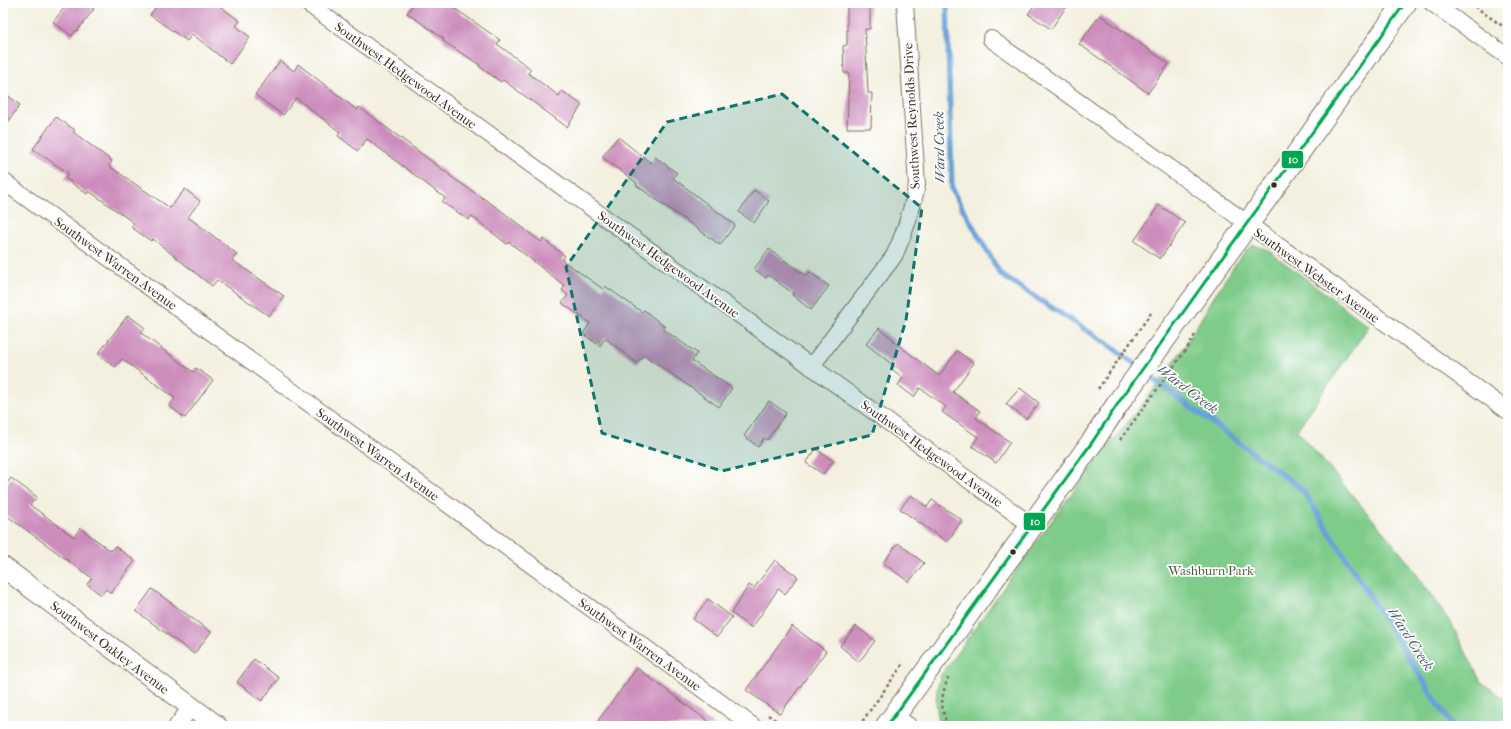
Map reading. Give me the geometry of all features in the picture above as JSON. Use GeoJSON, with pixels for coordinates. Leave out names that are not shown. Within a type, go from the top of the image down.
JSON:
{"type":"FeatureCollection","features":[{"type":"Feature","properties":{"kind":"main road"},"geometry":{"type":"LineString","coordinates":[[897,723],[1031,524],[1093,441],[1121,398],[1168,335],[1405,3]]}},
{"type":"Feature","properties":{"kind":"street","name":"Southwest Hedgewood Avenue"},"geometry":{"type":"LineString","coordinates":[[307,3],[1031,524]]}},
{"type":"Feature","properties":{"kind":"street","name":"Southwest Reynolds Drive"},"geometry":{"type":"LineString","coordinates":[[811,367],[894,256],[912,208],[917,185],[905,3]]}},
{"type":"Feature","properties":{"kind":"street"},"geometry":{"type":"LineString","coordinates":[[1432,3],[1508,57]]}},
{"type":"Feature","properties":{"kind":"street","name":"Southwest Webster Avenue"},"geometry":{"type":"LineString","coordinates":[[991,39],[1247,225],[1508,411]]}},
{"type":"Feature","properties":{"kind":"street","name":"Southwest Warren Avenue"},"geometry":{"type":"LineString","coordinates":[[3,181],[753,726]]}},
{"type":"Feature","properties":{"kind":"street","name":"Southwest Oakley Avenue"},"geometry":{"type":"LineString","coordinates":[[3,567],[218,726]]}},
{"type":"Feature","properties":{"kind":"street"},"geometry":{"type":"LineString","coordinates":[[177,726],[191,707]]}},
{"type":"Feature","properties":{"kind":"path"},"geometry":{"type":"LineString","coordinates":[[1470,3],[1508,30]]}},
{"type":"Feature","properties":{"kind":"path"},"geometry":{"type":"LineString","coordinates":[[1098,389],[1152,314]]}},
{"type":"Feature","properties":{"kind":"path"},"geometry":{"type":"LineString","coordinates":[[1138,416],[1188,347]]}},
{"type":"Feature","properties":{"kind":"path"},"geometry":{"type":"LineString","coordinates":[[859,726],[903,664]]}},
{"type":"Feature","properties":{"kind":"highlighted area"},"geometry":{"type":"Polygon","coordinates":[[[782,94],[922,208],[906,320],[872,435],[722,471],[602,433],[566,267],[667,122],[782,94]]]}},
{"type":"Feature","properties":{"kind":"green space","name":"Washburn Park"},"geometry":{"type":"Polygon","coordinates":[[[1254,245],[1266,249],[1369,326],[1297,430],[1403,555],[1452,625],[1481,682],[1508,701],[1508,726],[941,726],[937,713],[936,700],[937,688],[941,675],[1077,486],[1172,365],[1228,274],[1238,260],[1254,245]]]}},
{"type":"Feature","properties":{"kind":"building"},"geometry":{"type":"Polygon","coordinates":[[[68,3],[85,3],[94,9],[72,36],[53,22],[68,3]]]}},
{"type":"Feature","properties":{"kind":"building"},"geometry":{"type":"Polygon","coordinates":[[[159,3],[216,3],[240,21],[236,26],[250,37],[230,64],[192,34],[187,41],[150,15],[159,3]]]}},
{"type":"Feature","properties":{"kind":"building"},"geometry":{"type":"Polygon","coordinates":[[[414,3],[447,3],[500,40],[497,44],[531,69],[528,73],[559,96],[562,91],[582,105],[567,127],[503,80],[501,82],[479,66],[480,65],[443,41],[444,39],[407,13],[414,3]]]}},
{"type":"Feature","properties":{"kind":"building"},"geometry":{"type":"Polygon","coordinates":[[[847,3],[870,3],[870,29],[865,29],[868,93],[872,93],[871,128],[847,128],[849,73],[844,73],[843,46],[847,45],[847,3]]]}},
{"type":"Feature","properties":{"kind":"building"},"geometry":{"type":"Polygon","coordinates":[[[1036,3],[1069,3],[1051,29],[1028,14],[1036,3]]]}},
{"type":"Feature","properties":{"kind":"building"},"geometry":{"type":"Polygon","coordinates":[[[1100,15],[1169,64],[1148,93],[1079,44],[1100,15]]]}},
{"type":"Feature","properties":{"kind":"building"},"geometry":{"type":"Polygon","coordinates":[[[280,61],[294,71],[298,64],[357,110],[359,107],[450,176],[499,209],[541,242],[543,239],[565,256],[562,260],[603,289],[605,286],[642,312],[644,310],[665,327],[663,329],[697,353],[692,361],[732,388],[719,407],[644,355],[637,363],[605,338],[600,346],[583,334],[590,323],[562,303],[568,295],[562,290],[565,286],[509,242],[507,244],[471,216],[469,220],[442,202],[445,198],[367,139],[358,151],[338,136],[340,132],[296,98],[283,115],[255,95],[280,61]]]}},
{"type":"Feature","properties":{"kind":"building"},"geometry":{"type":"Polygon","coordinates":[[[3,92],[20,105],[3,129],[3,92]]]}},
{"type":"Feature","properties":{"kind":"building"},"geometry":{"type":"Polygon","coordinates":[[[56,117],[75,130],[73,132],[112,161],[109,166],[170,208],[185,189],[200,201],[188,217],[237,254],[232,260],[284,296],[269,316],[217,280],[212,286],[153,239],[151,241],[131,227],[134,223],[89,191],[87,194],[65,178],[68,173],[33,149],[56,117]]]}},
{"type":"Feature","properties":{"kind":"building"},"geometry":{"type":"Polygon","coordinates":[[[618,137],[651,163],[655,157],[677,173],[673,178],[735,225],[720,245],[636,185],[637,183],[602,157],[618,137]]]}},
{"type":"Feature","properties":{"kind":"building"},"geometry":{"type":"Polygon","coordinates":[[[754,190],[769,201],[754,223],[739,212],[754,190]]]}},
{"type":"Feature","properties":{"kind":"building"},"geometry":{"type":"Polygon","coordinates":[[[1159,205],[1185,223],[1160,259],[1134,241],[1159,205]]]}},
{"type":"Feature","properties":{"kind":"building"},"geometry":{"type":"Polygon","coordinates":[[[769,249],[806,276],[810,272],[829,286],[811,310],[792,295],[794,294],[768,275],[766,278],[754,269],[769,249]]]}},
{"type":"Feature","properties":{"kind":"building"},"geometry":{"type":"Polygon","coordinates":[[[128,315],[145,328],[141,333],[193,372],[196,368],[213,380],[185,418],[169,406],[175,398],[122,359],[115,367],[98,354],[128,315]]]}},
{"type":"Feature","properties":{"kind":"building"},"geometry":{"type":"Polygon","coordinates":[[[879,328],[894,340],[893,341],[939,376],[957,351],[974,363],[953,392],[980,411],[976,418],[1010,442],[996,463],[972,446],[978,437],[942,412],[946,407],[920,388],[914,397],[898,385],[903,378],[892,369],[894,366],[866,344],[879,328]]]}},
{"type":"Feature","properties":{"kind":"building"},"geometry":{"type":"Polygon","coordinates":[[[1020,388],[1039,403],[1026,419],[1006,404],[1020,388]]]}},
{"type":"Feature","properties":{"kind":"building"},"geometry":{"type":"Polygon","coordinates":[[[769,401],[786,413],[767,440],[764,438],[758,447],[744,436],[769,401]]]}},
{"type":"Feature","properties":{"kind":"building"},"geometry":{"type":"Polygon","coordinates":[[[816,449],[833,461],[823,474],[806,463],[816,449]]]}},
{"type":"Feature","properties":{"kind":"building"},"geometry":{"type":"Polygon","coordinates":[[[11,478],[37,497],[30,505],[74,537],[80,528],[111,551],[115,546],[135,561],[111,593],[106,589],[101,595],[87,584],[92,578],[3,513],[3,488],[11,478]]]}},
{"type":"Feature","properties":{"kind":"building"},"geometry":{"type":"Polygon","coordinates":[[[911,495],[927,507],[932,500],[962,520],[947,542],[900,509],[911,495]]]}},
{"type":"Feature","properties":{"kind":"building"},"geometry":{"type":"Polygon","coordinates":[[[898,543],[924,563],[909,582],[883,563],[898,543]]]}},
{"type":"Feature","properties":{"kind":"building"},"geometry":{"type":"Polygon","coordinates":[[[775,560],[798,577],[785,594],[778,589],[752,628],[731,613],[749,585],[754,588],[775,560]]]}},
{"type":"Feature","properties":{"kind":"building"},"geometry":{"type":"Polygon","coordinates":[[[152,589],[211,632],[194,654],[136,611],[152,589]]]}},
{"type":"Feature","properties":{"kind":"building"},"geometry":{"type":"Polygon","coordinates":[[[708,599],[732,617],[717,637],[693,619],[708,599]]]}},
{"type":"Feature","properties":{"kind":"building"},"geometry":{"type":"Polygon","coordinates":[[[792,626],[826,651],[780,714],[746,690],[792,626]]]}},
{"type":"Feature","properties":{"kind":"building"},"geometry":{"type":"Polygon","coordinates":[[[856,626],[875,641],[859,662],[840,646],[856,626]]]}},
{"type":"Feature","properties":{"kind":"building"},"geometry":{"type":"Polygon","coordinates":[[[254,659],[279,678],[262,701],[237,682],[254,659]]]}},
{"type":"Feature","properties":{"kind":"building"},"geometry":{"type":"Polygon","coordinates":[[[637,668],[689,707],[715,726],[594,726],[637,668]]]}},
{"type":"Feature","properties":{"kind":"waterway","name":"Ward Creek"},"geometry":{"type":"LineString","coordinates":[[947,3],[952,190],[1001,275],[1108,344],[1139,367]]}},
{"type":"Feature","properties":{"kind":"waterway","name":"Ward Creek"},"geometry":{"type":"LineString","coordinates":[[1145,373],[1302,489],[1452,726]]}},
{"type":"Feature","properties":{"kind":"transit line","name":"10"},"geometry":{"type":"LineString","coordinates":[[887,726],[1093,441],[1121,399],[1405,3]]}}]}
